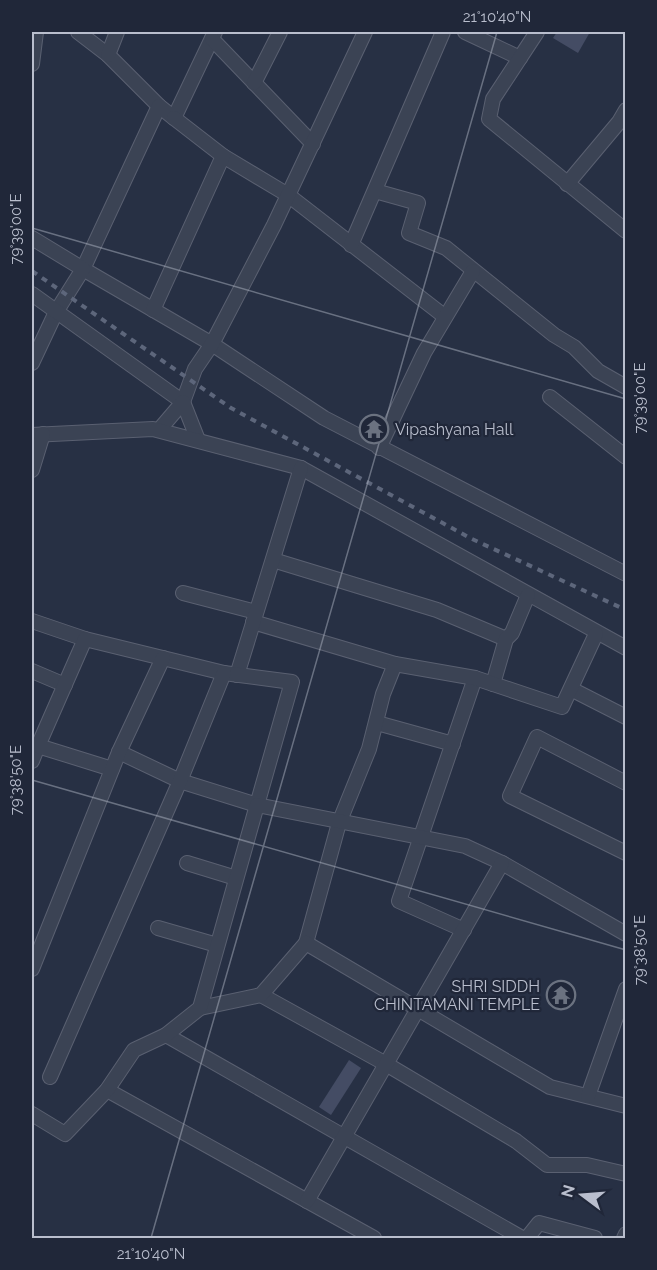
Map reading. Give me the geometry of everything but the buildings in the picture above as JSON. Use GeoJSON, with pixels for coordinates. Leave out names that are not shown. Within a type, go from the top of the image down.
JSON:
{"type":"FeatureCollection","features":[{"type":"Feature","properties":{"kind":"street"},"geometry":{"type":"LineString","coordinates":[[32,64],[36,32]]}},
{"type":"Feature","properties":{"kind":"street"},"geometry":{"type":"LineString","coordinates":[[78,32],[108,55],[174,118],[223,156],[288,195],[444,316]]}},
{"type":"Feature","properties":{"kind":"street"},"geometry":{"type":"LineString","coordinates":[[108,55],[117,32]]}},
{"type":"Feature","properties":{"kind":"street"},"geometry":{"type":"LineString","coordinates":[[254,83],[280,32]]}},
{"type":"Feature","properties":{"kind":"street"},"geometry":{"type":"LineString","coordinates":[[159,430],[183,402],[195,369],[212,344],[288,195],[365,32]]}},
{"type":"Feature","properties":{"kind":"street"},"geometry":{"type":"LineString","coordinates":[[351,245],[421,77],[443,32]]}},
{"type":"Feature","properties":{"kind":"street"},"geometry":{"type":"LineString","coordinates":[[465,32],[520,57]]}},
{"type":"Feature","properties":{"kind":"street"},"geometry":{"type":"LineString","coordinates":[[537,32],[493,99],[489,119],[626,231]]}},
{"type":"Feature","properties":{"kind":"street"},"geometry":{"type":"LineString","coordinates":[[174,118],[214,35],[254,83],[313,144]]}},
{"type":"Feature","properties":{"kind":"street"},"geometry":{"type":"LineString","coordinates":[[32,363],[56,312],[83,269],[159,106]]}},
{"type":"Feature","properties":{"kind":"street"},"geometry":{"type":"LineString","coordinates":[[567,184],[623,120]]}},
{"type":"Feature","properties":{"kind":"street"},"geometry":{"type":"LineString","coordinates":[[153,310],[223,156]]}},
{"type":"Feature","properties":{"kind":"street"},"geometry":{"type":"LineString","coordinates":[[375,191],[418,203],[409,233],[446,248],[554,335],[574,347],[598,371],[626,387]]}},
{"type":"Feature","properties":{"kind":"street"},"geometry":{"type":"LineString","coordinates":[[32,238],[212,344],[324,418],[626,574]]}},
{"type":"Feature","properties":{"kind":"street"},"geometry":{"type":"LineString","coordinates":[[379,448],[444,316],[473,271]]}},
{"type":"Feature","properties":{"kind":"street"},"geometry":{"type":"LineString","coordinates":[[32,294],[183,402],[198,441]]}},
{"type":"Feature","properties":{"kind":"street"},"geometry":{"type":"LineString","coordinates":[[550,397],[626,458]]}},
{"type":"Feature","properties":{"kind":"street"},"geometry":{"type":"LineString","coordinates":[[32,470],[37,434],[159,430],[301,468],[596,634],[626,648]]}},
{"type":"Feature","properties":{"kind":"street"},"geometry":{"type":"LineString","coordinates":[[50,1077],[255,617],[301,468]]}},
{"type":"Feature","properties":{"kind":"street"},"geometry":{"type":"LineString","coordinates":[[273,560],[437,610],[506,639]]}},
{"type":"Feature","properties":{"kind":"street"},"geometry":{"type":"LineString","coordinates":[[183,594],[395,664],[475,678],[562,707],[596,634]]}},
{"type":"Feature","properties":{"kind":"street"},"geometry":{"type":"LineString","coordinates":[[493,684],[506,639],[512,633],[528,595]]}},
{"type":"Feature","properties":{"kind":"street"},"geometry":{"type":"LineString","coordinates":[[32,621],[85,639],[231,674],[292,682],[200,1008]]}},
{"type":"Feature","properties":{"kind":"street"},"geometry":{"type":"LineString","coordinates":[[32,761],[85,639]]}},
{"type":"Feature","properties":{"kind":"street"},"geometry":{"type":"LineString","coordinates":[[32,969],[111,769],[163,658]]}},
{"type":"Feature","properties":{"kind":"street"},"geometry":{"type":"LineString","coordinates":[[32,1114],[65,1134],[108,1090],[134,1050],[166,1035],[200,1008],[261,995],[306,943],[339,823],[377,723],[383,694],[395,664]]}},
{"type":"Feature","properties":{"kind":"street"},"geometry":{"type":"LineString","coordinates":[[32,671],[65,685]]}},
{"type":"Feature","properties":{"kind":"street"},"geometry":{"type":"LineString","coordinates":[[464,930],[399,901],[475,678]]}},
{"type":"Feature","properties":{"kind":"street"},"geometry":{"type":"LineString","coordinates":[[571,689],[626,717]]}},
{"type":"Feature","properties":{"kind":"street"},"geometry":{"type":"LineString","coordinates":[[377,723],[453,744]]}},
{"type":"Feature","properties":{"kind":"street"},"geometry":{"type":"LineString","coordinates":[[626,783],[537,737],[510,796],[626,853]]}},
{"type":"Feature","properties":{"kind":"street"},"geometry":{"type":"LineString","coordinates":[[38,746],[111,769]]}},
{"type":"Feature","properties":{"kind":"street"},"geometry":{"type":"LineString","coordinates":[[119,752],[180,781],[257,805],[339,823],[465,846],[502,863],[626,934]]}},
{"type":"Feature","properties":{"kind":"street"},"geometry":{"type":"LineString","coordinates":[[187,863],[236,878]]}},
{"type":"Feature","properties":{"kind":"street"},"geometry":{"type":"LineString","coordinates":[[307,1201],[502,863]]}},
{"type":"Feature","properties":{"kind":"street"},"geometry":{"type":"LineString","coordinates":[[158,928],[217,945]]}},
{"type":"Feature","properties":{"kind":"street"},"geometry":{"type":"LineString","coordinates":[[306,943],[550,1087],[626,1106]]}},
{"type":"Feature","properties":{"kind":"street"},"geometry":{"type":"LineString","coordinates":[[588,1096],[626,989]]}},
{"type":"Feature","properties":{"kind":"street"},"geometry":{"type":"LineString","coordinates":[[261,995],[386,1064],[516,1141],[547,1164],[587,1166],[626,1174]]}},
{"type":"Feature","properties":{"kind":"street"},"geometry":{"type":"LineString","coordinates":[[166,1035],[522,1239]]}},
{"type":"Feature","properties":{"kind":"street"},"geometry":{"type":"LineString","coordinates":[[108,1090],[374,1239]]}},
{"type":"Feature","properties":{"kind":"street"},"geometry":{"type":"LineString","coordinates":[[527,1239],[539,1223],[573,1236],[595,1239]]}},
{"type":"Feature","properties":{"kind":"street"},"geometry":{"type":"LineString","coordinates":[[624,1239],[626,1234]]}},
{"type":"Feature","properties":{"kind":"railway"},"geometry":{"type":"LineString","coordinates":[[32,271],[231,408],[472,539],[626,610]]}},
{"type":"Feature","properties":{"kind":"place","name":"Vipashyana Hall"},"geometry":{"type":"Point","coordinates":[374,429]}},
{"type":"Feature","properties":{"kind":"place","name":"SHRI SIDDH CHINTAMANI TEMPLE"},"geometry":{"type":"Point","coordinates":[561,995]}}]}
